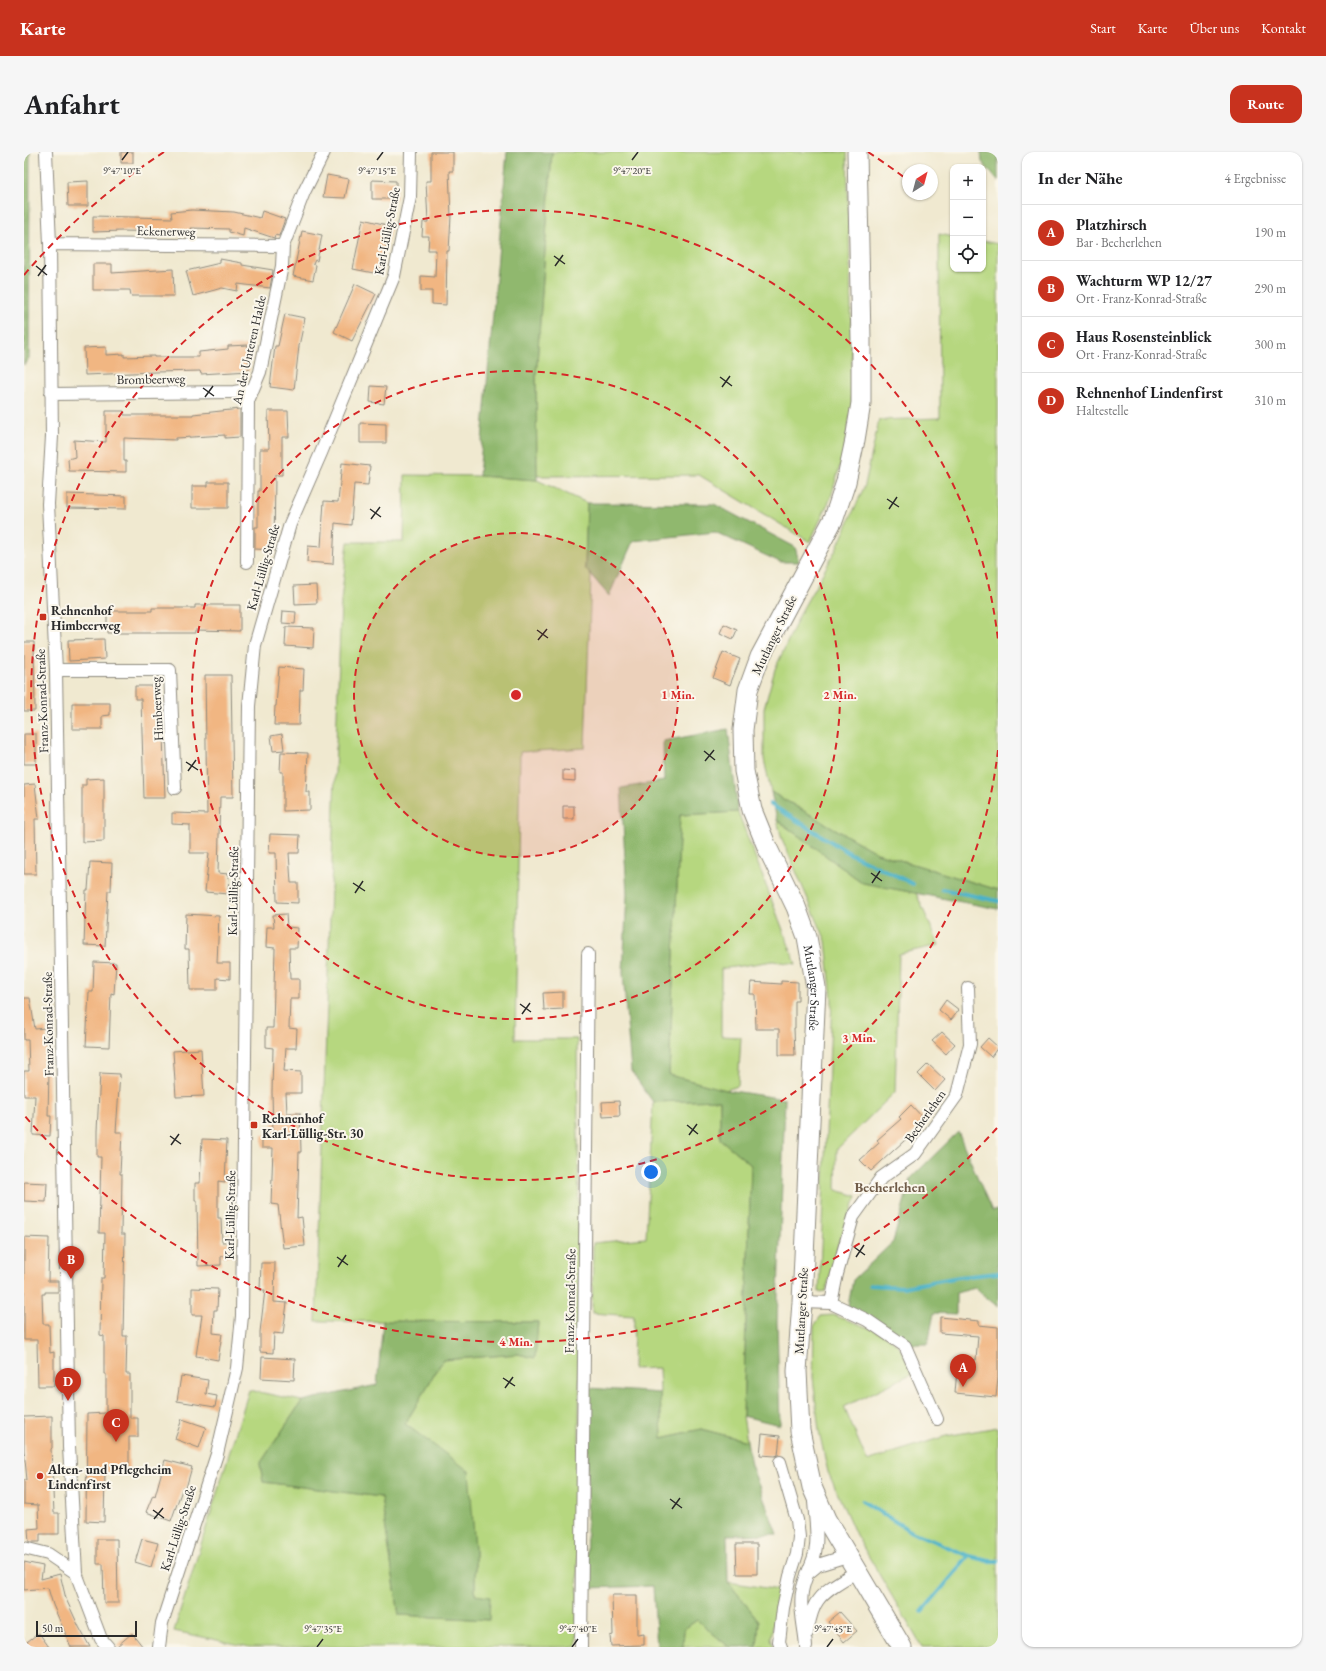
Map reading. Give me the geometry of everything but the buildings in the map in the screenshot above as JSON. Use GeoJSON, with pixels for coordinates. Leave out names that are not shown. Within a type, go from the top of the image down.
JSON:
{"type":"FeatureCollection","features":[{"type":"Feature","properties":{"kind":"main road","name":"Mutlanger Straße"},"geometry":{"type":"LineString","coordinates":[[857,152],[861,403],[846,482],[834,518],[760,657],[748,690],[743,730],[744,771],[752,810],[767,848],[796,907],[804,930],[816,987],[802,1302],[797,1371],[800,1431],[812,1487],[826,1519],[856,1572],[902,1647]]}},
{"type":"Feature","properties":{"kind":"street","name":"Franz-Konrad-Straße"},"geometry":{"type":"LineString","coordinates":[[46,152],[50,244],[52,436],[48,504],[56,670],[68,1401],[76,1573],[101,1639],[108,1647]]}},
{"type":"Feature","properties":{"kind":"street","name":"An der Unteren Halde"},"geometry":{"type":"LineString","coordinates":[[247,562],[248,401],[260,372],[282,266],[283,246],[304,192],[324,152]]}},
{"type":"Feature","properties":{"kind":"street","name":"Karl-Lüllig-Straße"},"geometry":{"type":"LineString","coordinates":[[159,1647],[162,1623],[217,1454],[237,1368],[242,1316],[249,706],[255,645],[290,524],[394,276],[410,197],[411,152]]}},
{"type":"Feature","properties":{"kind":"street","name":"Eckenerweg"},"geometry":{"type":"LineString","coordinates":[[50,244],[283,246]]}},
{"type":"Feature","properties":{"kind":"street","name":"Brombeerweg"},"geometry":{"type":"LineString","coordinates":[[51,394],[234,392],[253,390]]}},
{"type":"Feature","properties":{"kind":"street","name":"Himbeerweg"},"geometry":{"type":"LineString","coordinates":[[56,670],[170,670],[175,788]]}},
{"type":"Feature","properties":{"kind":"street","name":"Franz-Konrad-Straße"},"geometry":{"type":"LineString","coordinates":[[581,1647],[588,954]]}},
{"type":"Feature","properties":{"kind":"street","name":"Becherlehen"},"geometry":{"type":"LineString","coordinates":[[831,1303],[837,1274],[853,1217],[881,1178],[915,1154],[957,1095],[970,1044],[968,988]]}},
{"type":"Feature","properties":{"kind":"street"},"geometry":{"type":"LineString","coordinates":[[802,1302],[831,1303],[866,1320],[905,1346],[937,1419]]}},
{"type":"Feature","properties":{"kind":"street"},"geometry":{"type":"LineString","coordinates":[[780,1462],[797,1520],[799,1537],[797,1554],[790,1576],[783,1608],[779,1642],[781,1647]]}},
{"type":"Feature","properties":{"kind":"street"},"geometry":{"type":"LineString","coordinates":[[806,1643],[801,1611],[802,1592],[806,1574],[814,1557],[817,1540],[812,1487]]}},
{"type":"Feature","properties":{"kind":"street"},"geometry":{"type":"LineString","coordinates":[[24,1548],[48,1554],[76,1573]]}},
{"type":"Feature","properties":{"kind":"street"},"geometry":{"type":"LineString","coordinates":[[806,1574],[818,1566],[847,1556]]}},
{"type":"Feature","properties":{"kind":"street"},"geometry":{"type":"LineString","coordinates":[[806,1643],[812,1612],[818,1600],[836,1584],[856,1572]]}},
{"type":"Feature","properties":{"kind":"green space"},"geometry":{"type":"Polygon","coordinates":[[[24,152],[30,152],[29,358],[24,365],[24,152]]]}},
{"type":"Feature","properties":{"kind":"green space"},"geometry":{"type":"Polygon","coordinates":[[[507,152],[552,152],[536,377],[537,480],[479,476],[507,152]]]}},
{"type":"Feature","properties":{"kind":"green space"},"geometry":{"type":"Polygon","coordinates":[[[552,152],[847,152],[852,405],[844,452],[831,497],[810,542],[699,475],[537,476],[536,377],[552,152]]]}},
{"type":"Feature","properties":{"kind":"green space"},"geometry":{"type":"Polygon","coordinates":[[[981,152],[998,152],[998,181],[986,167],[986,164],[982,162],[981,152]]]}},
{"type":"Feature","properties":{"kind":"green space"},"geometry":{"type":"Polygon","coordinates":[[[939,234],[950,236],[950,272],[986,272],[986,242],[998,244],[998,890],[877,853],[771,792],[764,759],[764,709],[775,669],[802,610],[836,550],[865,485],[879,420],[940,418],[939,234]]]}},
{"type":"Feature","properties":{"kind":"green space"},"geometry":{"type":"Polygon","coordinates":[[[405,475],[479,476],[537,480],[587,503],[585,568],[591,576],[585,748],[520,752],[515,1039],[577,1039],[580,1323],[577,1647],[250,1647],[174,1631],[249,1390],[302,1401],[260,1464],[263,1482],[381,1497],[399,1615],[489,1620],[475,1596],[475,1548],[421,1436],[405,1424],[443,1360],[518,1354],[535,1358],[538,1322],[316,1321],[341,601],[348,542],[404,542],[405,475]]]}},
{"type":"Feature","properties":{"kind":"green space"},"geometry":{"type":"Polygon","coordinates":[[[587,503],[714,504],[795,547],[799,562],[780,562],[715,532],[633,541],[609,596],[585,568],[587,503]]]}},
{"type":"Feature","properties":{"kind":"green space"},"geometry":{"type":"Polygon","coordinates":[[[728,729],[738,812],[680,815],[669,1075],[726,1090],[785,1099],[777,1323],[780,1425],[743,1416],[751,1165],[720,1139],[720,1100],[653,1102],[631,1071],[623,973],[627,894],[621,788],[664,781],[663,741],[728,729]]]}},
{"type":"Feature","properties":{"kind":"green space"},"geometry":{"type":"Polygon","coordinates":[[[771,792],[877,853],[998,890],[998,909],[863,883],[777,820],[771,792]]]}},
{"type":"Feature","properties":{"kind":"green space"},"geometry":{"type":"Polygon","coordinates":[[[738,812],[796,964],[773,961],[721,969],[721,1036],[741,1037],[738,1086],[726,1090],[669,1075],[680,815],[738,812]]]}},
{"type":"Feature","properties":{"kind":"green space"},"geometry":{"type":"Polygon","coordinates":[[[777,820],[863,883],[916,893],[939,945],[899,954],[895,1092],[837,1149],[836,1190],[857,1196],[839,1241],[826,1291],[819,1292],[832,1000],[826,941],[782,839],[777,820]]]}},
{"type":"Feature","properties":{"kind":"green space"},"geometry":{"type":"Polygon","coordinates":[[[720,1100],[720,1139],[751,1165],[743,1416],[747,1441],[701,1429],[662,1438],[659,1368],[633,1369],[634,1316],[592,1313],[593,1243],[646,1238],[653,1102],[720,1100]]]}},
{"type":"Feature","properties":{"kind":"green space"},"geometry":{"type":"Polygon","coordinates":[[[958,1132],[992,1211],[998,1210],[998,1307],[975,1288],[956,1293],[956,1314],[934,1313],[928,1344],[903,1344],[848,1306],[853,1280],[893,1242],[911,1178],[958,1132]]]}},
{"type":"Feature","properties":{"kind":"green space"},"geometry":{"type":"Polygon","coordinates":[[[833,1315],[872,1329],[893,1341],[902,1352],[913,1373],[844,1407],[867,1461],[946,1436],[998,1427],[998,1647],[922,1647],[856,1535],[828,1472],[819,1431],[813,1377],[814,1326],[821,1316],[833,1315]]]}},
{"type":"Feature","properties":{"kind":"green space"},"geometry":{"type":"Polygon","coordinates":[[[383,1321],[538,1322],[535,1358],[518,1354],[443,1360],[405,1424],[469,1471],[475,1548],[475,1595],[490,1597],[489,1620],[399,1615],[381,1497],[263,1482],[260,1464],[302,1401],[377,1385],[383,1321]]]}},
{"type":"Feature","properties":{"kind":"green space"},"geometry":{"type":"Polygon","coordinates":[[[589,1388],[660,1393],[662,1438],[701,1429],[747,1441],[751,1465],[777,1534],[727,1535],[728,1582],[759,1621],[757,1647],[729,1647],[697,1620],[684,1629],[683,1647],[657,1647],[653,1586],[586,1588],[589,1388]]]}},
{"type":"Feature","properties":{"kind":"green space"},"geometry":{"type":"Polygon","coordinates":[[[728,1582],[779,1590],[771,1638],[774,1647],[757,1647],[759,1621],[728,1582]]]}},
{"type":"Feature","properties":{"kind":"green space"},"geometry":{"type":"Polygon","coordinates":[[[697,1620],[729,1647],[683,1647],[684,1629],[697,1620]]]}},
{"type":"Feature","properties":{"kind":"waterway"},"geometry":{"type":"LineString","coordinates":[[770,804],[851,854],[913,884]]}},
{"type":"Feature","properties":{"kind":"waterway"},"geometry":{"type":"LineString","coordinates":[[942,889],[998,901]]}},
{"type":"Feature","properties":{"kind":"waterway"},"geometry":{"type":"LineString","coordinates":[[870,1285],[903,1287],[959,1277],[998,1273]]}},
{"type":"Feature","properties":{"kind":"waterway"},"geometry":{"type":"LineString","coordinates":[[862,1501],[912,1532],[969,1556],[988,1561],[998,1561]]}},
{"type":"Feature","properties":{"kind":"waterway"},"geometry":{"type":"LineString","coordinates":[[922,1612],[969,1556]]}},
{"type":"Feature","properties":{"kind":"place","name":"Rehnenhof Himbeerweg"},"geometry":{"type":"Point","coordinates":[43,617]}},
{"type":"Feature","properties":{"kind":"place","name":"Rehnenhof Karl-Lüllig-Str. 30"},"geometry":{"type":"Point","coordinates":[254,1125]}},
{"type":"Feature","properties":{"kind":"place","name":"Wachturm WP 12/27"},"geometry":{"type":"Point","coordinates":[71,1279]}},
{"type":"Feature","properties":{"kind":"place","name":"Platzhirsch"},"geometry":{"type":"Point","coordinates":[963,1387]}},
{"type":"Feature","properties":{"kind":"place","name":"Rehnenhof Lindenfirst"},"geometry":{"type":"Point","coordinates":[68,1401]}},
{"type":"Feature","properties":{"kind":"place","name":"Haus Rosensteinblick"},"geometry":{"type":"Point","coordinates":[116,1442]}},
{"type":"Feature","properties":{"kind":"place","name":"Alten- und Pflegeheim Lindenfirst"},"geometry":{"type":"Point","coordinates":[40,1476]}},
{"type":"Feature","properties":{"kind":"district","name":"Becherlehen"},"geometry":{"type":"Point","coordinates":[890,1187]}}]}
